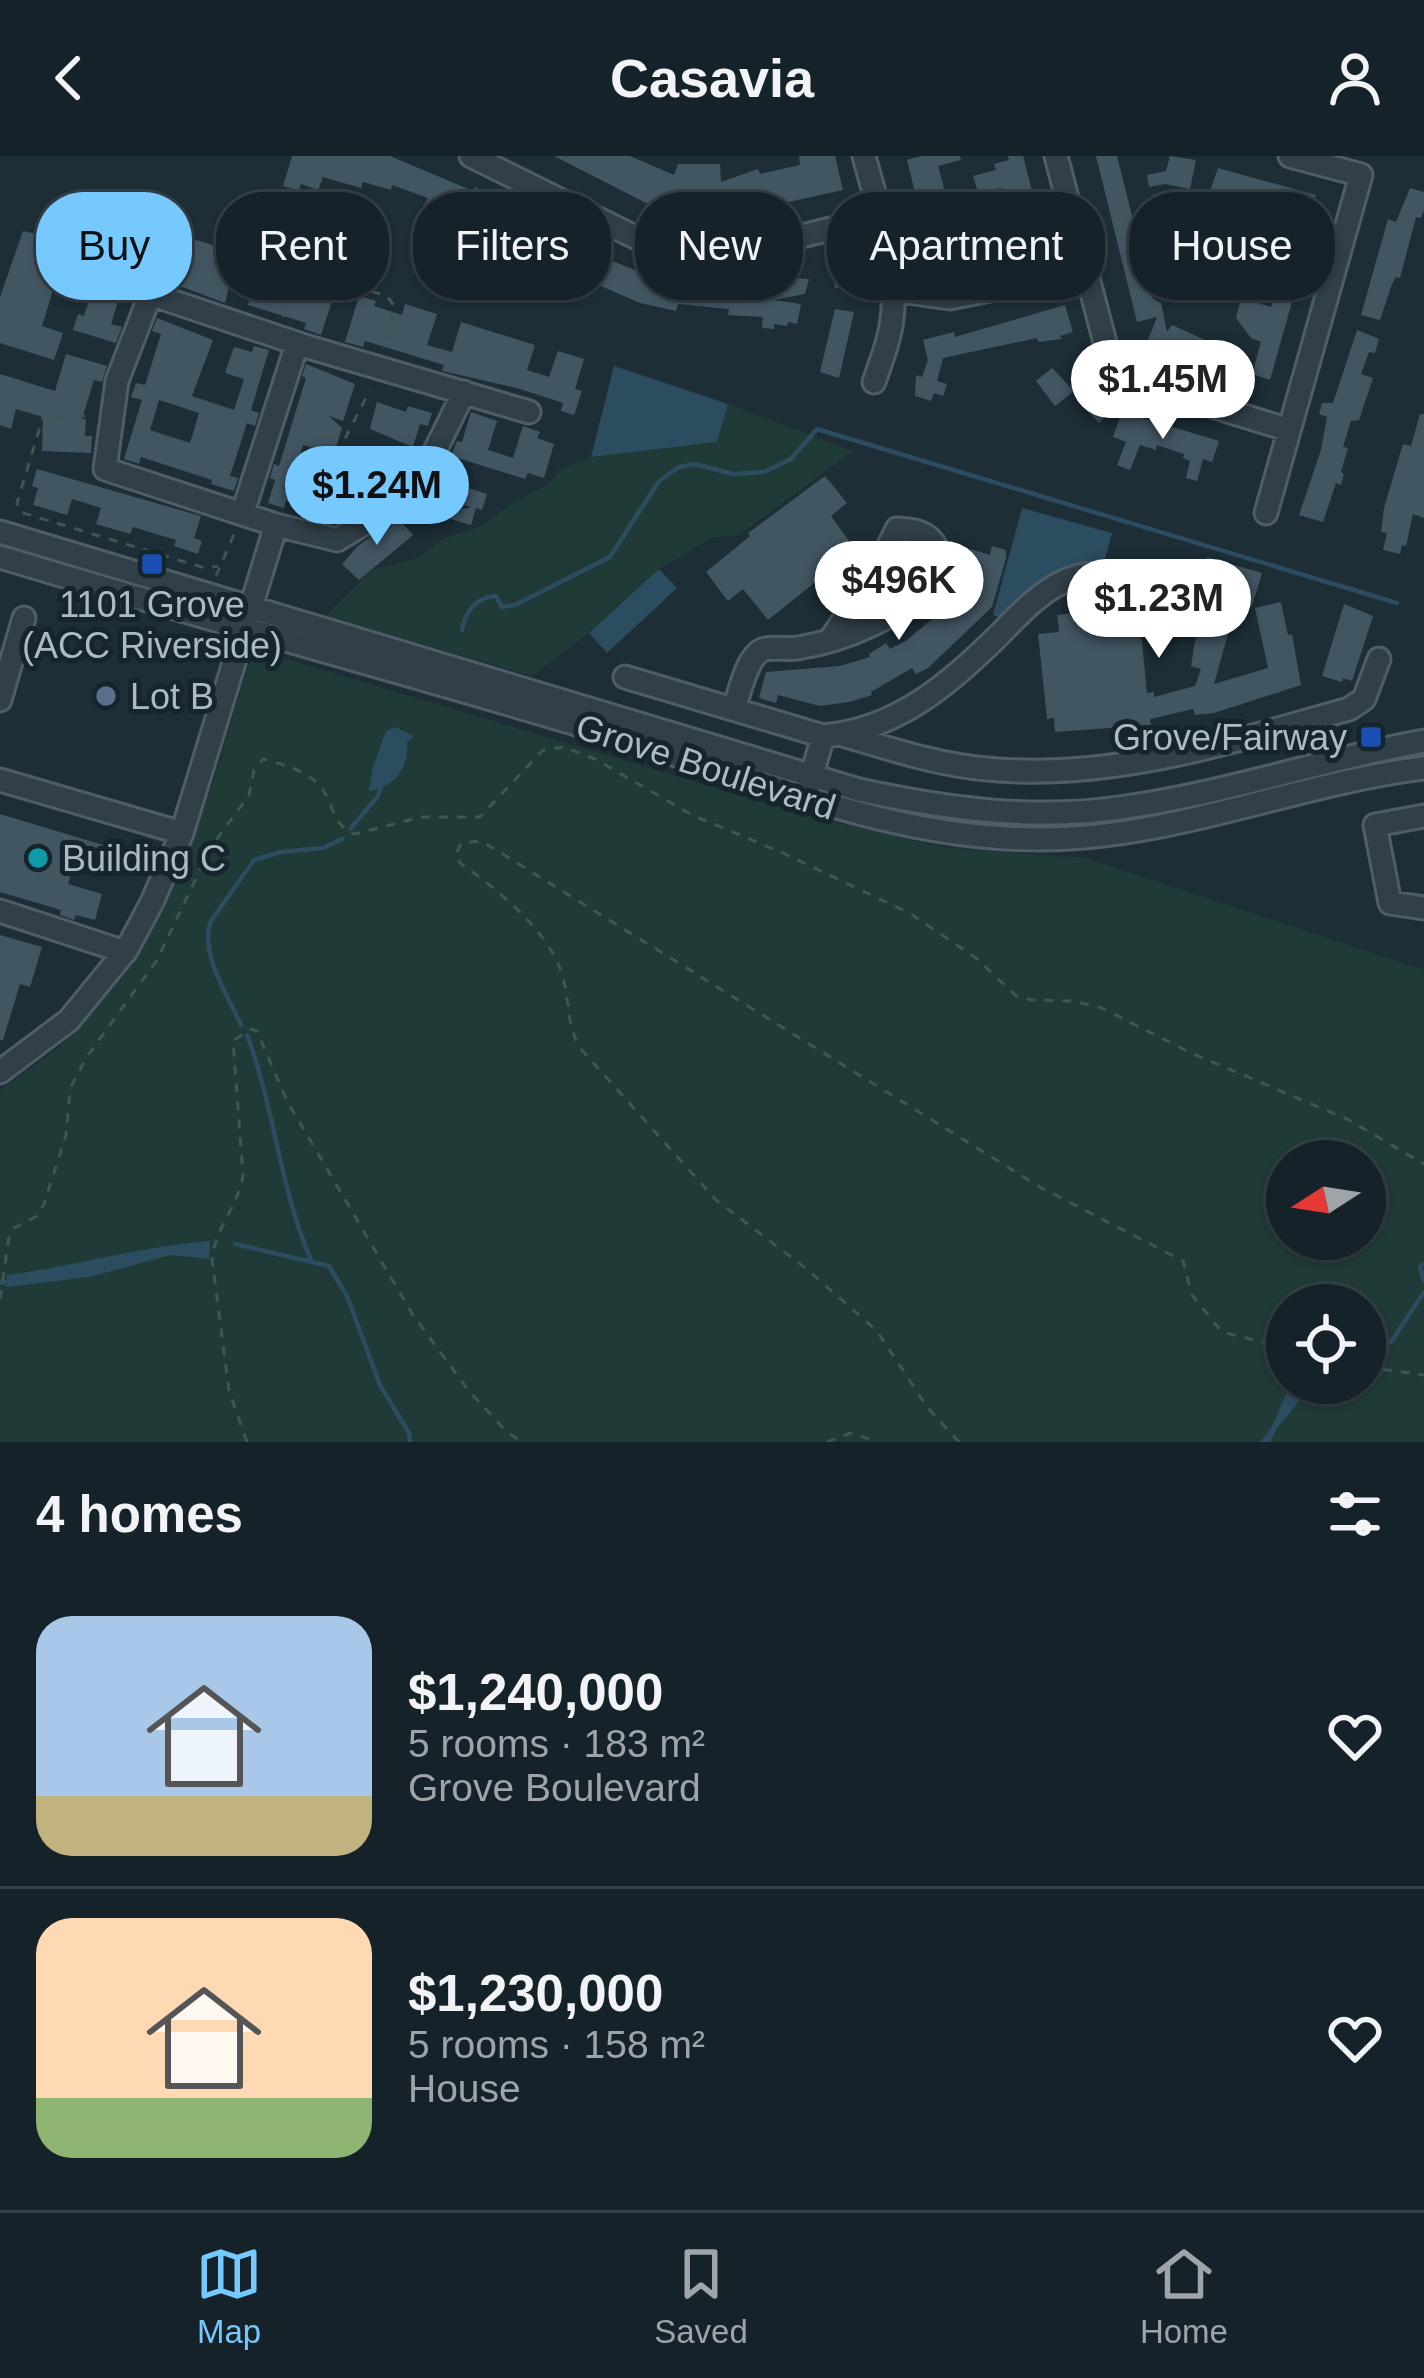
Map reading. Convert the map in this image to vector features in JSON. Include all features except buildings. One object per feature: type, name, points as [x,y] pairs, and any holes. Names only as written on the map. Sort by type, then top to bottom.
[{"type":"street","points":[[470,156],[649,244],[677,251],[729,251],[827,229]]},
{"type":"street","points":[[864,156],[873,192]]},
{"type":"street","points":[[1056,156],[1065,192]]},
{"type":"street","points":[[1266,513],[1361,175],[1290,156]]},
{"type":"street","points":[[464,392],[421,479],[337,540],[276,525],[240,522],[105,469],[117,381],[147,303],[156,296],[297,344],[464,392],[529,412]]},
{"type":"street","points":[[874,382],[891,326],[892,300]]},
{"type":"street","points":[[1093,300],[1107,350],[1127,376],[1289,430]]},
{"type":"street","points":[[240,522],[297,344]]},
{"type":"street","points":[[0,1072],[69,1020],[125,952],[182,833],[276,525]]},
{"type":"street","points":[[734,708],[752,659],[763,649],[803,647],[873,624],[908,604],[929,580],[938,556],[934,543],[919,530],[897,529],[873,577],[832,637]]},
{"type":"street","name":"Grove Boulevard","points":[[0,532],[808,786],[878,820],[941,832],[1080,838],[1149,830],[1348,781],[1424,768]]},
{"type":"street","name":"Grove Boulevard","points":[[0,557],[245,631],[808,786],[965,810],[1070,812],[1161,801],[1327,759],[1424,741]]},
{"type":"street","points":[[833,736],[872,729],[940,691],[1028,606],[1077,576],[1127,578],[1164,593]]},
{"type":"street","points":[[0,700],[24,618]]},
{"type":"street","points":[[626,677],[833,736],[986,769],[1113,766],[1226,745],[1349,709],[1364,699],[1379,659]]},
{"type":"street","points":[[808,786],[833,736]]},
{"type":"street","points":[[0,780],[182,833]]},
{"type":"street","points":[[1424,816],[1375,825],[1390,903],[1424,908]]},
{"type":"street","points":[[0,911],[125,952]]},
{"type":"path","points":[[282,319],[298,270],[387,296],[395,307],[381,355]]},
{"type":"path","points":[[340,521],[344,515],[331,512],[324,492],[334,460],[370,390]]},
{"type":"path","points":[[85,416],[44,417],[17,503],[20,512],[205,568],[218,566]]},
{"type":"path","points":[[214,584],[240,522]]},
{"type":"path","points":[[0,1299],[9,1237],[14,1228],[37,1216],[60,1161],[75,1079],[157,960],[212,847],[249,794],[254,770],[262,759],[320,784],[339,824],[355,835],[421,817],[480,817],[543,750],[553,746],[580,752],[692,815],[928,923],[1016,995],[1102,1008],[1191,1053],[1347,1119],[1424,1164]]},
{"type":"path","points":[[959,1442],[927,1407],[877,1331],[808,1270],[716,1200],[580,1048],[568,1022],[563,976],[556,962],[523,916],[460,863],[455,855],[461,843],[480,841],[494,848],[1040,1187],[1183,1261],[1192,1295],[1222,1332],[1266,1344]]},
{"type":"path","points":[[247,1442],[229,1391],[212,1259],[214,1240],[243,1176],[233,1041],[250,1029],[257,1031],[307,1138],[413,1315],[468,1390],[506,1432],[522,1442]]},
{"type":"path","points":[[1386,1370],[1424,1375]]},
{"type":"path","points":[[827,1442],[851,1433],[878,1442]]},
{"type":"green space","points":[[728,404],[853,451],[739,535],[712,538],[659,569],[589,633],[532,676],[325,616],[372,570],[418,558],[443,539],[482,526],[549,484],[558,471],[591,457],[717,442]]},
{"type":"green space","points":[[253,649],[820,819],[948,848],[1086,858],[1424,970],[1424,1442],[0,1442],[0,1090],[58,1048],[122,976],[157,921],[212,785]]},
{"type":"water","points":[[614,366],[728,404],[717,442],[591,457]]},
{"type":"water","points":[[1022,508],[1112,533],[1104,562],[1048,578],[1003,618],[993,615]]},
{"type":"water","points":[[659,569],[677,588],[607,653],[589,633]]},
{"type":"water","points":[[395,727],[414,736],[407,742],[403,768],[393,781],[369,791],[386,731]]},
{"type":"water","points":[[210,1241],[209,1259],[170,1255],[90,1277],[6,1287],[7,1275]]},
{"type":"water","points":[[1282,1404],[1296,1404],[1271,1442],[1260,1442]]},
{"type":"waterway","points":[[462,630],[469,611],[482,599],[496,596],[502,607],[515,605],[610,557],[659,481],[679,467],[695,464],[733,474],[764,472],[791,459],[817,429],[1397,603]]},
{"type":"waterway","points":[[351,828],[378,796],[381,785]]},
{"type":"waterway","points":[[241,1025],[212,960],[211,921],[254,860],[323,848],[342,839]]},
{"type":"waterway","points":[[247,1035],[292,1207],[312,1262]]},
{"type":"waterway","points":[[235,1244],[329,1266],[347,1296],[380,1385],[410,1442]]},
{"type":"waterway","points":[[1424,1264],[1420,1267],[1424,1281]]},
{"type":"waterway","points":[[0,1283],[13,1281]]},
{"type":"waterway","points":[[1386,1343],[1424,1292]]},
{"type":"place","name":"1101 Grove (ACC Riverside)","points":[[152,564]]},
{"type":"place","name":"Lot B","points":[[106,696]]},
{"type":"place","name":"Grove/Fairway","points":[[1371,737]]},
{"type":"place","name":"Building C","points":[[38,858]]}]
